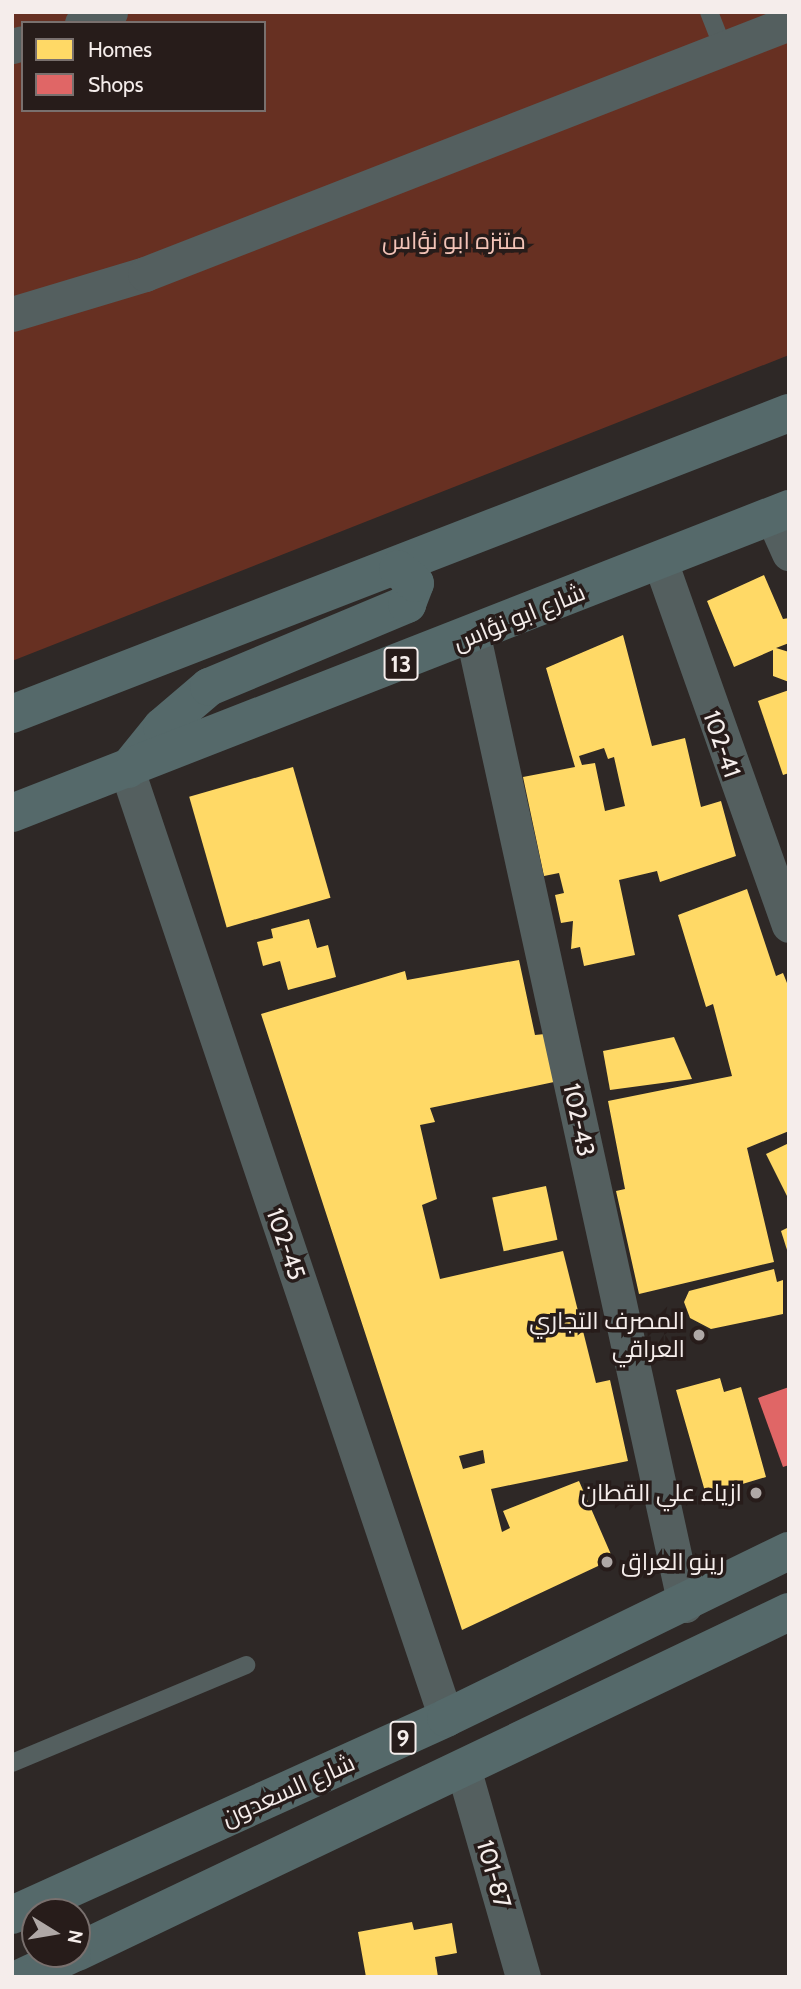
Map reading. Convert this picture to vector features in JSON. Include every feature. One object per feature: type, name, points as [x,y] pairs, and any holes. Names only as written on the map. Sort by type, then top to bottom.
[{"type":"main road","points":[[12,715],[398,569],[789,412]]},
{"type":"main road","name":"شارع ابو نؤاس","points":[[12,813],[473,636],[780,512]]},
{"type":"main road","points":[[127,770],[162,727],[209,687],[407,604],[415,583],[398,569]]},
{"type":"main road","name":"شارع السعدون","points":[[12,1915],[446,1718],[685,1605],[789,1552]]},
{"type":"main road","name":"9","points":[[91,1945],[464,1771],[789,1612]]},
{"type":"main road","points":[[23,1977],[42,1968]]},
{"type":"street","points":[[87,21],[110,12]]},
{"type":"street","points":[[12,314],[145,274],[789,23]]},
{"type":"street","points":[[780,512],[789,553]]},
{"type":"street","name":"102-41","points":[[660,561],[789,925]]},
{"type":"street","name":"102-43","points":[[473,636],[685,1605]]},
{"type":"street","name":"102-45","points":[[127,770],[446,1718]]},
{"type":"street","name":"101-87","points":[[464,1771],[523,1977]]},
{"type":"lane","points":[[709,12],[724,50]]},
{"type":"lane","points":[[12,1763],[246,1665]]},
{"type":"green space","name":"متنزه ابو نؤاس","points":[[12,12],[789,12],[789,355],[12,661]]},
{"type":"building: Homes","points":[[764,575],[783,619],[789,618],[789,643],[776,648],[789,652],[789,682],[773,676],[773,650],[734,667],[707,601]]},
{"type":"building: Homes","points":[[623,635],[652,746],[685,738],[701,807],[721,801],[736,856],[660,882],[657,871],[619,880],[635,955],[584,966],[580,947],[571,949],[573,921],[561,923],[555,895],[564,893],[559,873],[544,876],[523,777],[575,767],[546,668]],"holes":[[[604,748],[608,759],[614,757],[625,806],[605,811],[595,763],[582,765],[579,756]]]},
{"type":"building: Homes","points":[[789,690],[789,773],[783,775],[758,701]]},
{"type":"building: Homes","points":[[293,767],[330,898],[227,928],[189,797]]},
{"type":"building: Homes","points":[[747,889],[776,976],[783,973],[789,988],[789,1131],[747,1148],[774,1262],[639,1294],[616,1191],[625,1189],[608,1101],[732,1076],[713,1004],[706,1007],[678,915]]},
{"type":"building: Homes","points":[[309,919],[317,948],[328,945],[336,977],[288,990],[280,961],[263,966],[257,942],[273,938],[271,929]]},
{"type":"building: Homes","points":[[519,960],[535,1035],[545,1034],[554,1082],[430,1108],[435,1122],[420,1125],[437,1199],[422,1205],[440,1279],[563,1251],[596,1383],[610,1380],[628,1461],[491,1489],[502,1532],[510,1528],[503,1511],[579,1481],[613,1559],[462,1630],[261,1014],[405,971],[407,980]],"holes":[[[483,1450],[485,1463],[463,1469],[459,1456]]]},
{"type":"building: Homes","points":[[674,1037],[692,1079],[610,1090],[603,1051]]},
{"type":"building: Homes","points":[[789,1143],[789,1200],[766,1154]]},
{"type":"building: Homes","points":[[546,1186],[557,1240],[504,1251],[492,1197]]},
{"type":"building: Homes","points":[[789,1227],[789,1252],[788,1253],[781,1231]]},
{"type":"building: Homes","points":[[774,1269],[777,1282],[783,1280],[783,1314],[711,1329],[690,1318],[684,1302],[689,1291]]},
{"type":"building: Homes","points":[[720,1378],[724,1392],[741,1387],[766,1477],[706,1495],[676,1390]]},
{"type":"building: Homes","points":[[412,1922],[414,1930],[452,1923],[457,1953],[435,1957],[438,1977],[366,1977],[358,1932]]},
{"type":"building: Shops","points":[[789,1387],[789,1465],[783,1467],[758,1398]]},
{"type":"place","name":"المصرف التجاري العراقي","points":[[699,1335]]},
{"type":"place","name":"ازياء علي القطان","points":[[756,1493]]},
{"type":"place","name":"رينو العراق","points":[[607,1562]]}]
